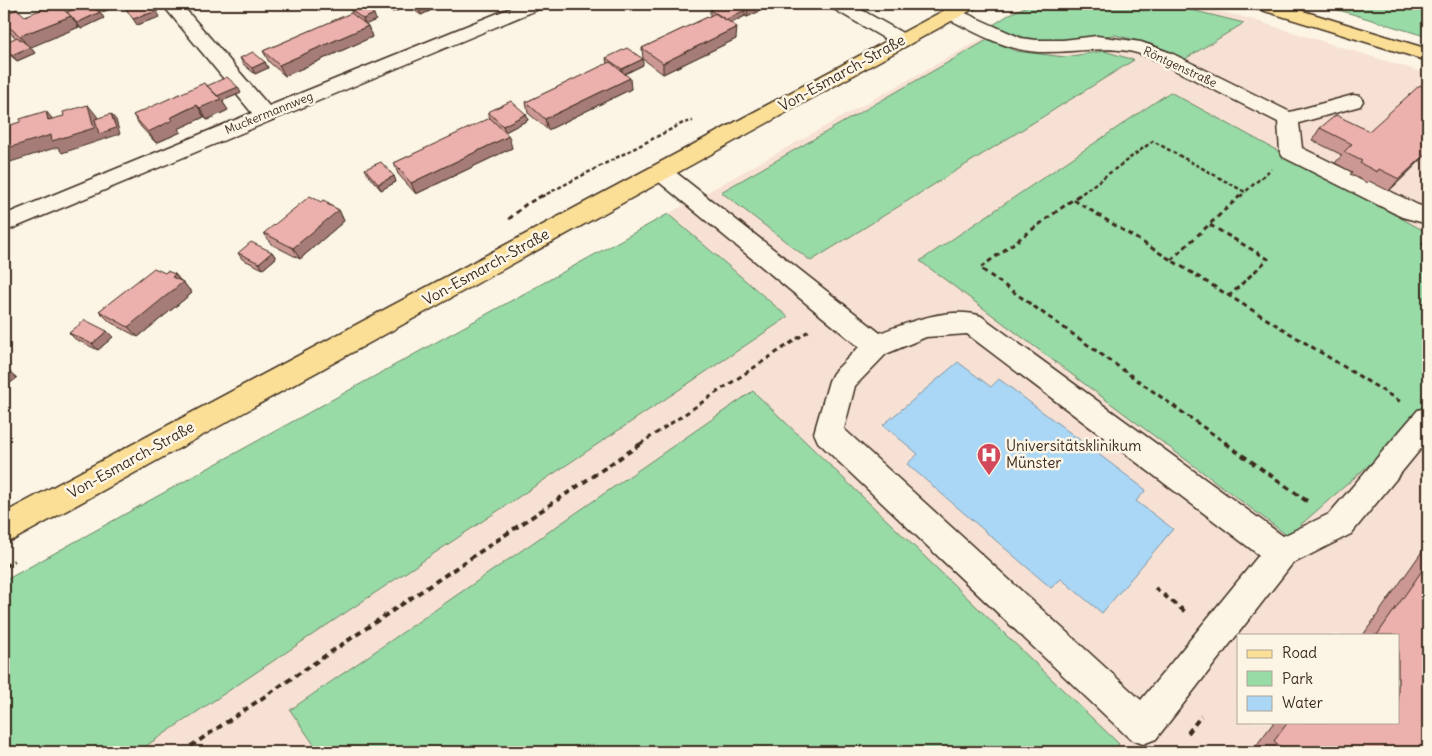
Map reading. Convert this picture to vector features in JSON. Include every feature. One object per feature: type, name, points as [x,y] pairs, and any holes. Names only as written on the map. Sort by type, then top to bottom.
[{"type":"main road","points":[[1261,4],[1428,55]]},
{"type":"main road","name":"Von-Esmarch-Straße","points":[[4,529],[960,8]]},
{"type":"street","points":[[171,4],[266,115]]},
{"type":"street","name":"Muckermannweg","points":[[4,224],[535,4]]},
{"type":"street","points":[[838,4],[901,40]]},
{"type":"street","name":"Röntgenstraße","points":[[960,8],[989,32],[1017,43],[1036,46],[1063,46],[1097,42],[1134,46],[1164,57],[1288,119]]},
{"type":"street","points":[[1352,101],[1288,119],[1291,152],[1410,211],[1428,216]]},
{"type":"street","points":[[661,172],[877,346]]},
{"type":"street","points":[[1281,553],[972,322],[923,327],[877,346],[844,381],[828,434],[1143,726],[1281,553],[1340,524],[1428,419]]},
{"type":"path","points":[[1245,192],[1153,141],[980,268],[1340,524]]},
{"type":"path","points":[[1171,260],[1278,163]]},
{"type":"path","points":[[1074,200],[1403,403]]},
{"type":"path","points":[[1210,225],[1268,259],[1229,296]]},
{"type":"path","points":[[1420,242],[1428,247]]},
{"type":"path","points":[[182,752],[818,324]]},
{"type":"path","points":[[1155,588],[1175,603]]},
{"type":"shaded area","name":"Universitätsklinikum Münster","points":[[1044,4],[1184,4],[1244,17],[1428,74],[1428,752],[137,752],[788,317],[668,214]]},
{"type":"green space","points":[[1031,4],[1167,4],[1244,23],[1185,59],[1155,45],[1115,35],[1056,40],[1028,39],[993,25]]},
{"type":"green space","points":[[1319,4],[1428,4],[1428,37]]},
{"type":"green space","points":[[989,39],[1015,51],[1065,57],[1104,51],[1134,60],[811,261],[721,192]]},
{"type":"green space","points":[[1170,92],[1428,233],[1428,413],[1288,536],[920,261]]},
{"type":"green space","points":[[668,214],[788,317],[137,752],[4,752],[4,581]]},
{"type":"green space","points":[[753,391],[1119,744],[1113,752],[319,752],[290,710]]},
{"type":"water","points":[[958,362],[991,387],[999,379],[1146,490],[1136,501],[1173,529],[1102,613],[1061,579],[1051,588],[907,464],[918,454],[883,425]]},
{"type":"building","points":[[55,4],[71,16],[20,36],[4,23],[4,15],[17,9],[25,16]]},
{"type":"building","points":[[87,4],[100,12],[77,23],[67,12]]},
{"type":"building","points":[[142,4],[152,4],[157,11],[133,19],[126,9]]},
{"type":"building","points":[[361,4],[374,14],[363,19],[350,9]]},
{"type":"building","points":[[723,4],[735,4],[745,10],[725,20],[710,10]]},
{"type":"building","points":[[351,13],[368,26],[279,65],[263,51]]},
{"type":"building","points":[[716,13],[737,27],[663,63],[642,48]]},
{"type":"building","points":[[17,37],[30,47],[12,55],[4,48],[4,43]]},
{"type":"building","points":[[627,48],[643,59],[622,69],[606,58]]},
{"type":"building","points":[[253,52],[265,62],[252,68],[240,58]]},
{"type":"building","points":[[610,62],[630,78],[545,119],[526,102]]},
{"type":"building","points":[[227,77],[238,87],[217,96],[207,86]]},
{"type":"building","points":[[204,83],[221,99],[200,108],[197,105],[170,118],[173,120],[148,132],[133,115]]},
{"type":"building","points":[[1420,85],[1428,89],[1428,152],[1399,179],[1379,169],[1377,172],[1360,163],[1362,161],[1344,152],[1352,144],[1320,128],[1336,115],[1369,131]]},
{"type":"building","points":[[511,101],[526,114],[503,126],[488,112]]},
{"type":"building","points":[[88,105],[94,128],[52,141],[51,135],[4,149],[4,127],[20,122],[20,119],[46,111],[48,120],[64,116],[63,112]]},
{"type":"building","points":[[111,114],[116,128],[99,134],[95,119]]},
{"type":"building","points":[[490,118],[509,136],[411,183],[394,163]]},
{"type":"building","points":[[381,162],[394,176],[378,184],[365,169]]},
{"type":"building","points":[[310,196],[321,202],[323,200],[339,210],[293,248],[264,233]]},
{"type":"building","points":[[251,242],[272,252],[259,263],[238,253]]},
{"type":"building","points":[[154,268],[165,273],[167,271],[175,274],[172,277],[183,282],[128,327],[99,311]]},
{"type":"building","points":[[85,320],[107,331],[92,344],[69,333]]},
{"type":"building","points":[[1428,562],[1428,752],[1287,752],[1274,741],[1287,724],[1400,724],[1400,634],[1378,634]]},
{"type":"place","name":"Universitätsklinikum Münster","points":[[989,476]]}]
